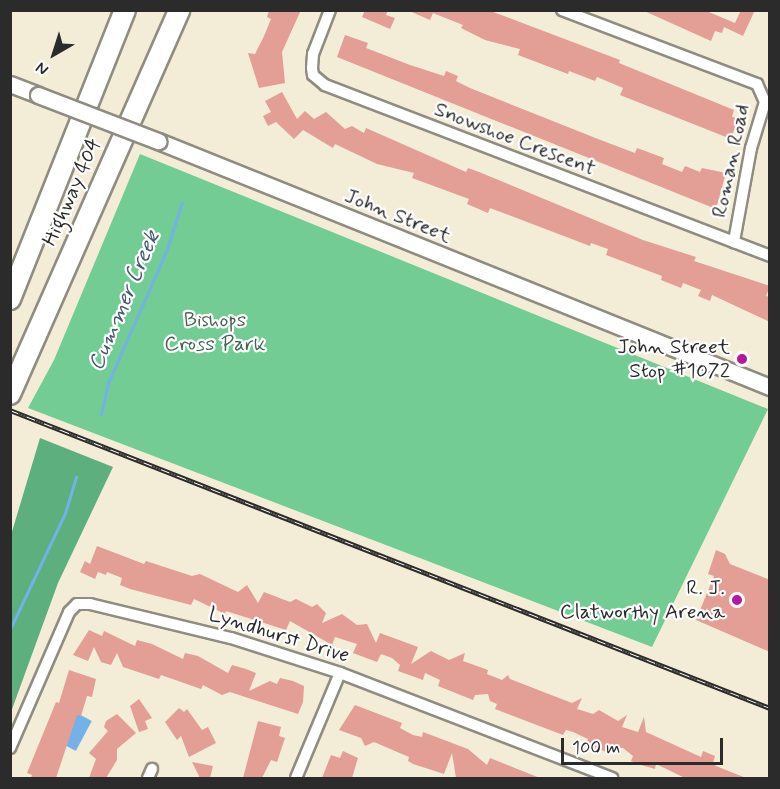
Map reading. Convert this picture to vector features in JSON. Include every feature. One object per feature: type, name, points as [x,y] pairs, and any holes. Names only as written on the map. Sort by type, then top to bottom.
[{"type":"highway","name":"Highway 404","points":[[10,299],[125,10]]},
{"type":"highway","name":"Highway 404","points":[[10,394],[179,10]]},
{"type":"main road","name":"John Street","points":[[10,84],[158,141],[770,387]]},
{"type":"street","name":"Snowshoe Crescent","points":[[330,10],[313,54],[312,68],[314,75],[325,85],[770,256]]},
{"type":"street","name":"Roman Road","points":[[562,10],[757,84],[765,102],[751,148],[734,242]]},
{"type":"street","name":"Lyndhurst Drive","points":[[10,748],[69,612],[77,604],[119,610],[231,638],[340,673],[612,778]]},
{"type":"street","points":[[296,778],[340,673]]},
{"type":"green space","name":"Bishops Cross Park","points":[[140,154],[768,409],[652,647],[28,408],[54,360]]},
{"type":"green space","points":[[40,438],[113,467],[58,583],[11,712],[11,535]]},
{"type":"water","points":[[75,712],[92,721],[76,751],[59,742]]},
{"type":"building","points":[[269,10],[301,10],[282,52],[285,83],[259,88],[248,53],[255,54],[264,36],[271,19],[267,17]]},
{"type":"building","points":[[365,10],[388,10],[386,15],[395,18],[390,29],[362,17]]},
{"type":"building","points":[[407,10],[488,10],[620,60],[619,63],[734,110],[732,117],[738,118],[731,139],[620,95],[623,88],[597,77],[595,81],[569,71],[568,74],[518,55],[520,49],[485,40],[461,28],[463,25],[433,13],[430,20]]},
{"type":"building","points":[[642,10],[704,10],[735,23],[741,10],[755,10],[743,36],[724,27],[722,33],[715,31],[711,41]]},
{"type":"building","points":[[345,35],[368,43],[366,48],[410,65],[444,76],[446,71],[458,76],[456,81],[470,88],[598,139],[635,153],[637,148],[664,158],[662,164],[682,172],[685,166],[700,172],[702,168],[726,173],[716,209],[337,57]]},
{"type":"building","points":[[282,92],[297,119],[305,111],[314,119],[326,112],[345,129],[352,126],[364,133],[366,128],[466,172],[468,168],[479,172],[643,240],[696,257],[694,261],[770,286],[766,296],[770,297],[770,322],[712,295],[710,301],[698,296],[701,290],[683,283],[681,288],[661,280],[662,276],[606,255],[608,249],[591,243],[590,246],[490,208],[488,213],[467,204],[469,199],[412,178],[414,173],[377,164],[335,144],[333,148],[303,130],[294,139],[276,122],[268,126],[263,116],[271,112],[265,101]]},
{"type":"building","points":[[97,546],[144,564],[146,561],[192,576],[200,574],[238,592],[247,585],[258,603],[264,592],[290,602],[296,599],[312,607],[317,604],[326,613],[322,623],[342,614],[357,625],[367,624],[376,643],[380,633],[418,647],[411,664],[431,651],[449,660],[465,653],[463,661],[488,670],[487,674],[502,680],[508,675],[510,679],[572,703],[582,698],[577,709],[593,714],[599,710],[618,721],[627,715],[622,727],[638,732],[644,717],[646,732],[701,757],[703,751],[715,756],[713,763],[716,766],[746,778],[685,778],[656,764],[655,769],[641,765],[631,761],[633,756],[623,748],[611,747],[609,753],[586,744],[588,739],[573,732],[566,730],[563,735],[495,709],[497,704],[490,701],[488,694],[475,695],[473,700],[438,686],[440,680],[425,673],[423,680],[398,671],[400,665],[392,658],[381,654],[377,662],[353,653],[357,644],[335,637],[332,645],[290,621],[286,630],[226,611],[225,614],[194,599],[191,605],[130,589],[120,585],[122,578],[107,572],[106,575],[98,572],[95,579],[80,572],[85,561],[90,564]]},
{"type":"building","name":"R. J. Clatworthy Arena","points":[[716,550],[725,554],[730,564],[770,580],[770,652],[696,620],[714,576],[708,574]]},
{"type":"building","points":[[89,630],[102,636],[104,631],[135,646],[137,640],[152,644],[183,659],[185,653],[198,656],[228,673],[232,665],[246,669],[256,673],[249,691],[270,681],[277,684],[280,678],[293,681],[304,686],[303,702],[298,714],[230,692],[222,695],[203,685],[201,689],[161,675],[159,679],[123,667],[117,653],[111,665],[101,662],[94,647],[88,661],[73,655]]},
{"type":"building","points":[[69,670],[96,679],[92,697],[87,696],[81,716],[77,715],[56,778],[31,778],[32,775],[27,773],[56,702],[59,703]]},
{"type":"building","points":[[139,699],[152,718],[145,721],[148,729],[139,732],[130,706]]},
{"type":"building","points":[[355,705],[402,723],[400,728],[413,735],[422,737],[423,732],[468,749],[487,765],[490,758],[540,778],[456,778],[452,753],[444,774],[413,764],[408,761],[409,757],[374,742],[365,746],[361,738],[339,730]]},
{"type":"building","points":[[179,708],[184,712],[187,709],[202,730],[208,727],[216,743],[189,757],[181,736],[177,740],[165,722]]},
{"type":"building","points":[[117,714],[136,733],[117,749],[117,760],[106,778],[89,778],[96,759],[89,753],[108,731],[104,727],[106,721]]},
{"type":"building","points":[[258,721],[281,727],[279,736],[285,738],[277,762],[271,760],[262,778],[243,778]]},
{"type":"building","points":[[343,751],[358,758],[352,778],[322,778],[331,755],[340,758]]},
{"type":"building","points":[[192,762],[213,766],[210,778],[200,778]]},
{"type":"waterway","name":"Cummer Creek","points":[[101,414],[108,383],[167,249],[182,202]]},
{"type":"waterway","name":"Cummer Creek","points":[[10,629],[65,513],[76,477]]},
{"type":"railway","points":[[10,410],[770,708]]},
{"type":"place","name":"John Street Stop #1072","points":[[742,359]]},
{"type":"place","name":"R. J. Clatworthy Arena","points":[[737,600]]}]
